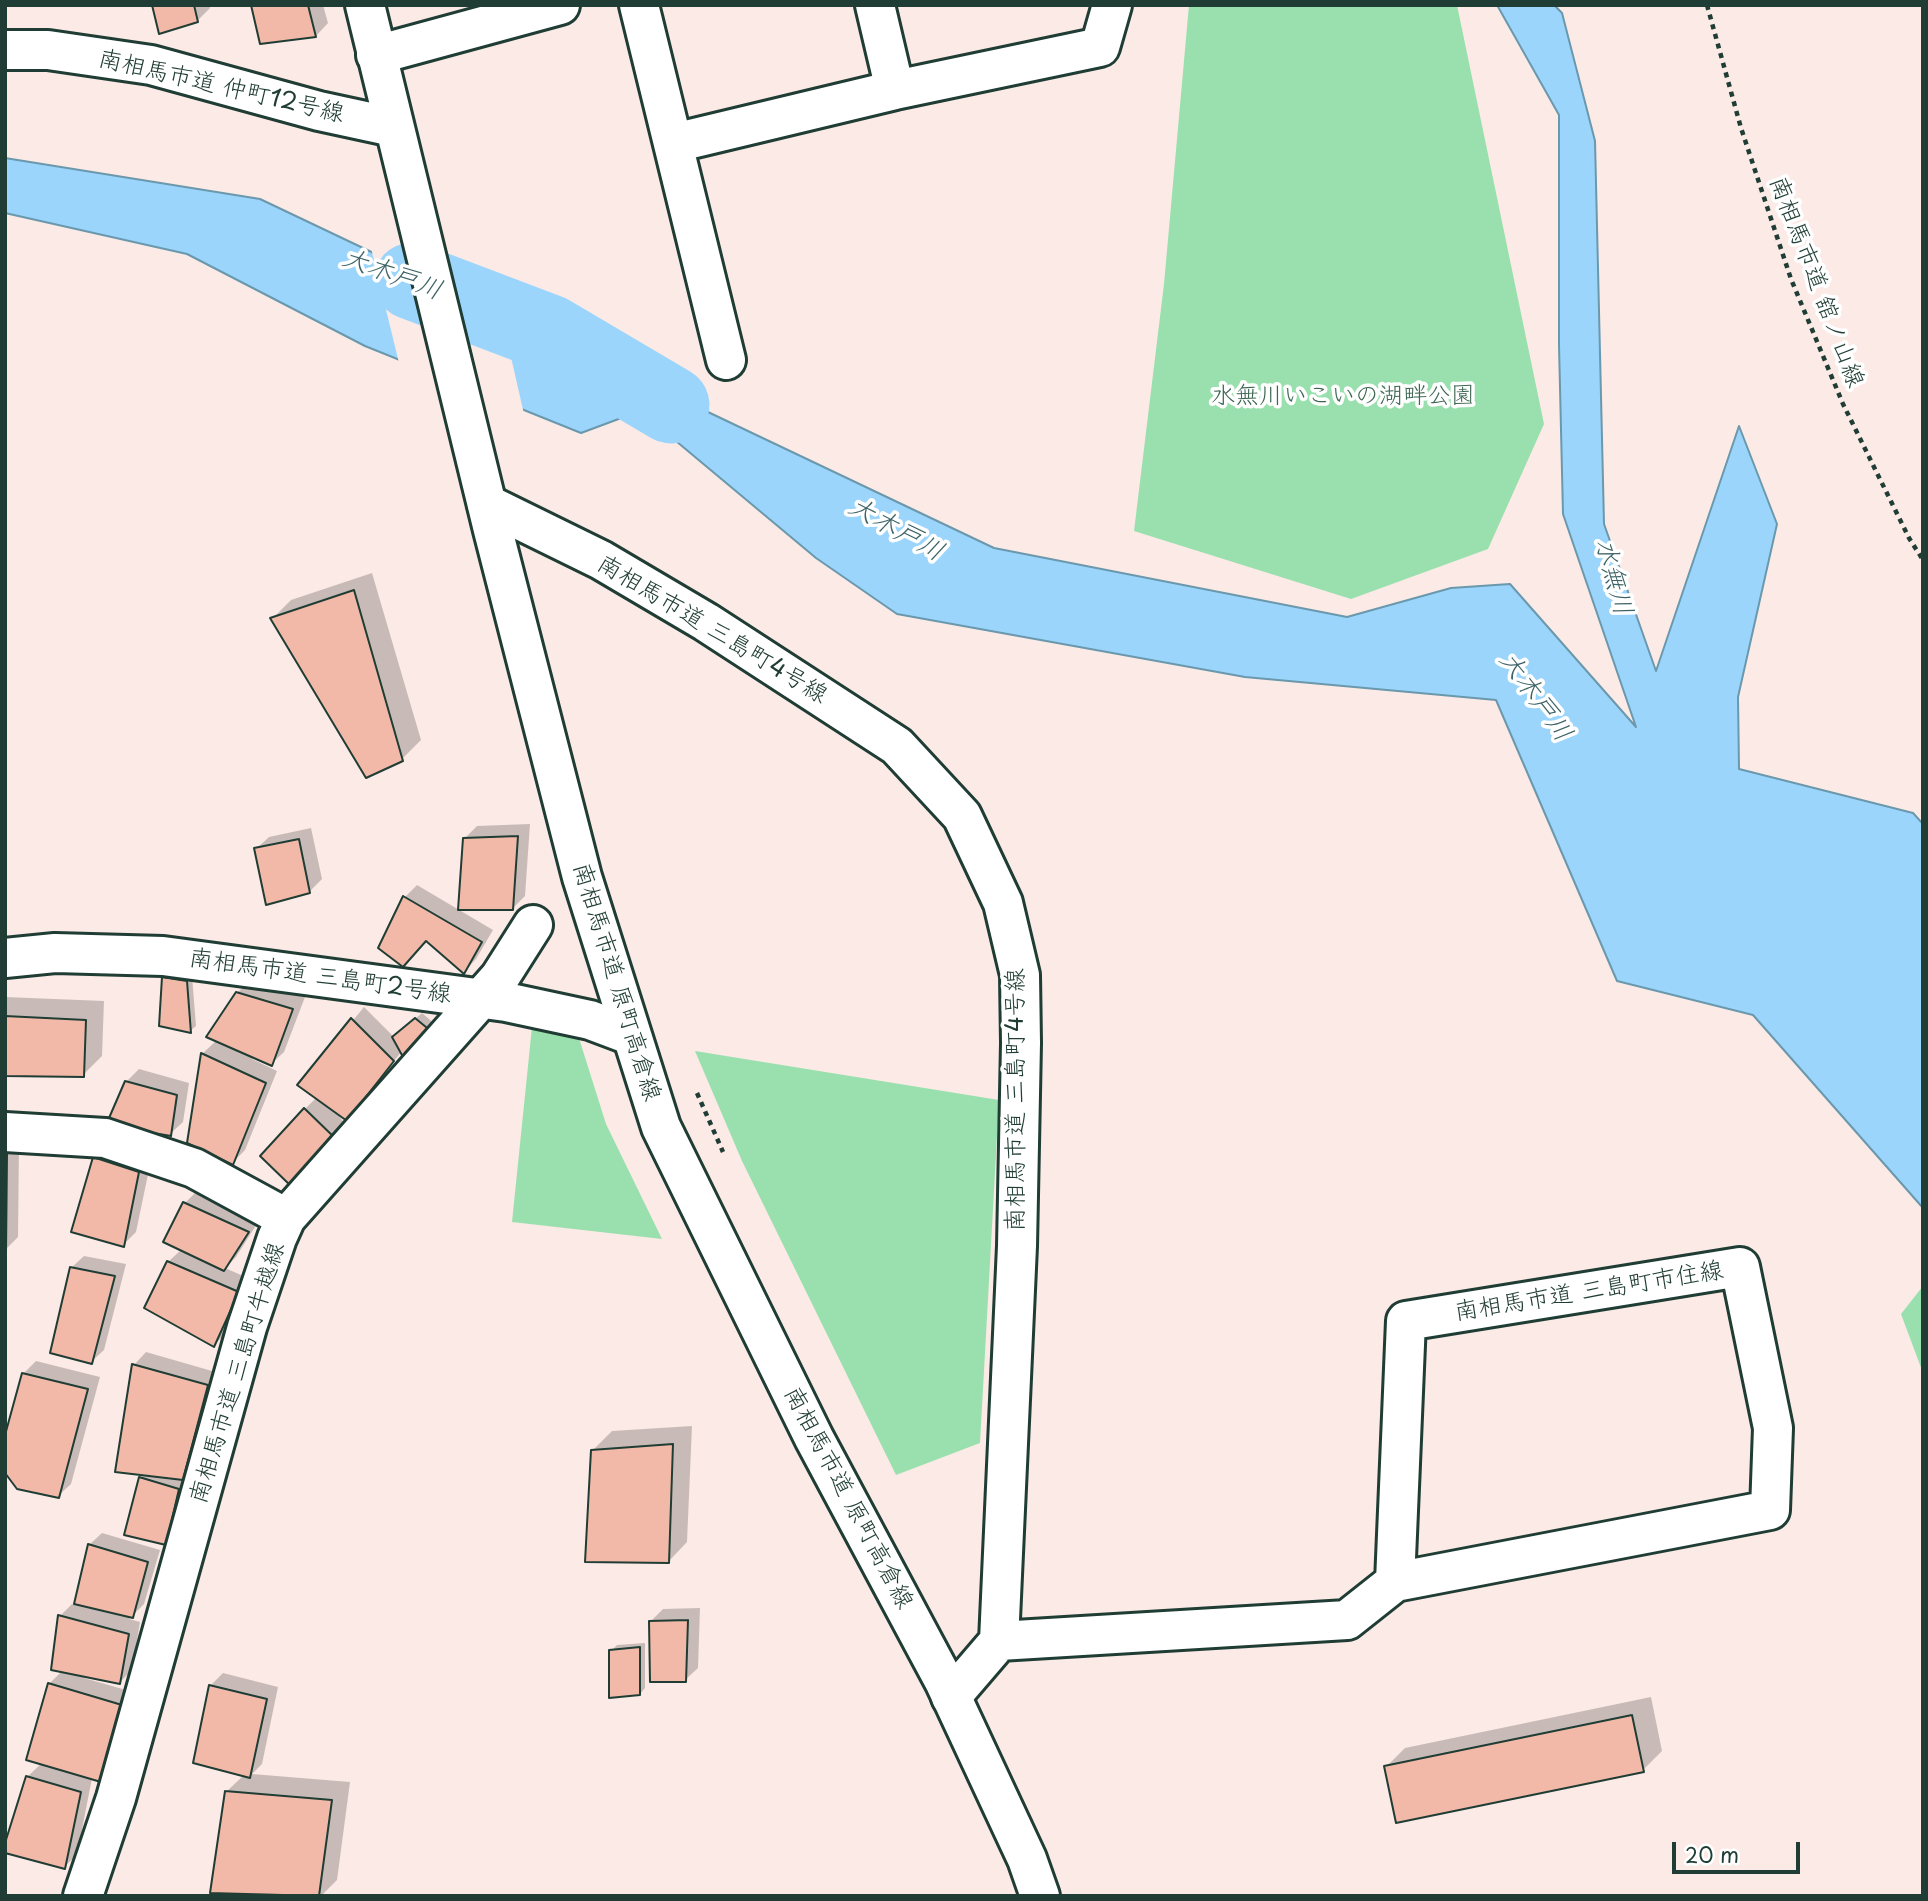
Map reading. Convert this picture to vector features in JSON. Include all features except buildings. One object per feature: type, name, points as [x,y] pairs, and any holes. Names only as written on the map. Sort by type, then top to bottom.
[{"type":"street","name":"南相馬市道 原町高倉線","points":[[365,5],[393,127],[421,229],[487,504],[582,877],[661,1127],[703,1217],[951,1697],[1027,1859],[1040,1896]]},
{"type":"street","points":[[376,55],[560,5]]},
{"type":"street","points":[[639,5],[726,360]]},
{"type":"street","points":[[875,5],[895,90]]},
{"type":"street","points":[[674,143],[895,90],[1100,47],[1112,5]]},
{"type":"street","name":"南相馬市道 仲町12号線","points":[[5,50],[59,52],[151,65],[319,111],[393,127]]},
{"type":"street","name":"南相馬市道 三島町4号線","points":[[487,504],[601,560],[694,615],[897,746],[962,816],[996,884],[1020,975],[1021,1043],[1017,1233],[999,1641]]},
{"type":"street","name":"南相馬市道 三島町牛越線","points":[[83,1896],[116,1798],[247,1327],[286,1218],[500,977],[533,925]]},
{"type":"street","name":"南相馬市道 三島町2号線","points":[[5,958],[55,953],[163,956],[480,999],[590,1020],[630,1035]]},
{"type":"street","points":[[5,1132],[105,1138],[194,1168],[286,1218]]},
{"type":"street","name":"南相馬市道 三島町市住線","points":[[999,1641],[1347,1620],[1395,1582],[1770,1510],[1773,1428],[1740,1267],[1406,1321],[1395,1582]]},
{"type":"street","points":[[951,1697],[999,1641]]},
{"type":"path","name":"南相馬市道 舘ノ山線","points":[[1707,5],[1741,128],[1791,279],[1843,404],[1909,538],[1923,560]]},
{"type":"path","points":[[694,1086],[726,1159]]},
{"type":"green space","name":"水無川いこいの湖畔公園","points":[[1189,5],[1457,5],[1544,424],[1488,549],[1351,599],[1134,531],[1164,284]]},
{"type":"green space","points":[[532,1027],[578,1035],[606,1124],[662,1239],[512,1222]]},
{"type":"green space","points":[[695,1051],[999,1100],[980,1443],[896,1475],[742,1161]]},
{"type":"green space","points":[[1923,1286],[1923,1373],[1901,1314]]},
{"type":"water","name":"水無川","points":[[1497,5],[1554,5],[1562,13],[1595,141],[1604,524],[1656,671],[1739,426],[1777,524],[1738,697],[1739,769],[1913,813],[1923,824],[1923,1208],[1753,1015],[1617,981],[1496,700],[1245,677],[897,614],[816,558],[640,411],[581,433],[365,346],[187,254],[5,213],[5,158],[260,199],[994,548],[1347,617],[1451,588],[1510,584],[1636,727],[1563,514],[1559,345],[1559,115]]},
{"type":"pier","points":[[371,248],[500,309],[524,414],[399,363]]},
{"type":"waterway","name":"大木戸川","points":[[412,281],[549,333],[671,405]]}]
